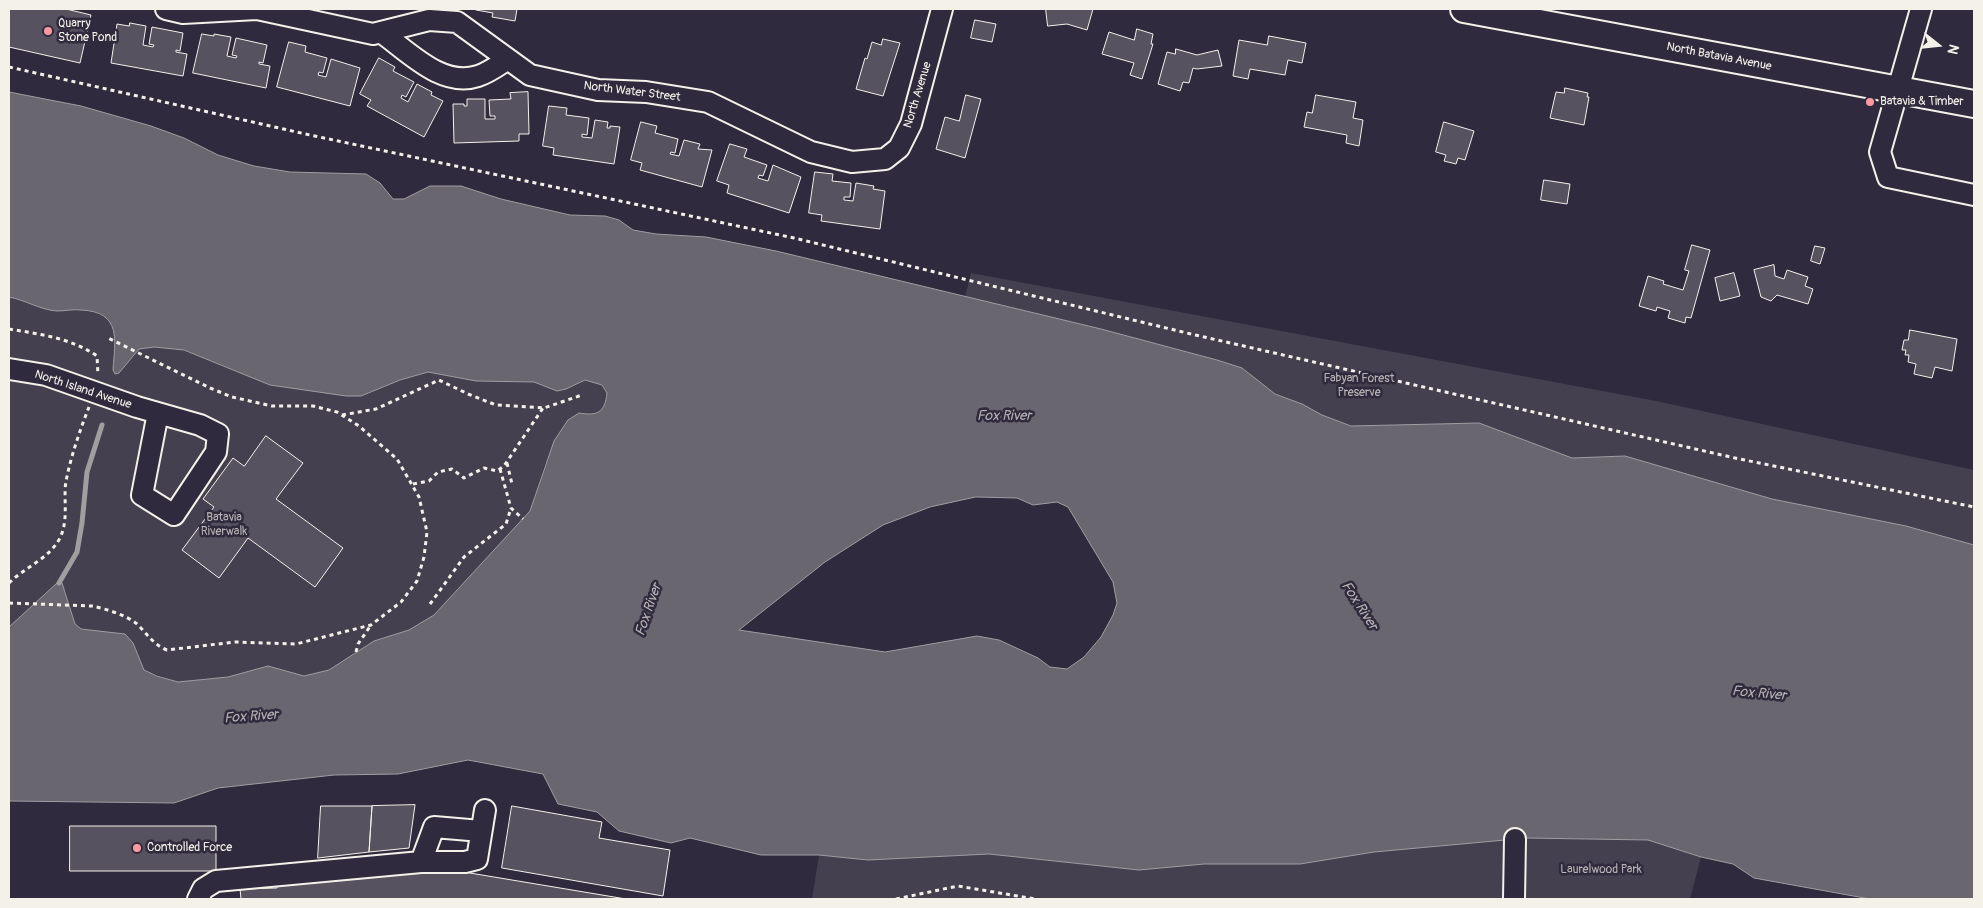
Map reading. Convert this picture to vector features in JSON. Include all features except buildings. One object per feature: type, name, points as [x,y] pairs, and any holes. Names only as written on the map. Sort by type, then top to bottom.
[{"type":"main road","name":"North Batavia Avenue","points":[[1464,9],[1974,104]]},
{"type":"street","name":"North Water Street","points":[[166,9],[183,12],[257,9],[373,34],[429,20],[457,22],[530,75],[598,90],[646,92],[708,102],[811,152]]},
{"type":"street","name":"North Avenue","points":[[811,152],[852,162],[884,159],[899,148],[911,124],[942,9]]},
{"type":"street","points":[[1921,9],[1880,152],[1888,176],[1974,195]]},
{"type":"street","points":[[382,33],[427,66],[444,76],[453,78],[462,79],[481,76],[508,59]]},
{"type":"street","name":"North Island Avenue","points":[[9,369],[46,376],[137,407],[158,412],[200,425],[218,434],[216,452],[174,515],[142,495],[158,412]]},
{"type":"street","points":[[198,899],[203,889],[216,881],[421,862],[465,862],[477,859],[485,810]]},
{"type":"street","points":[[421,862],[434,826],[481,831]]},
{"type":"street","points":[[1514,899],[1515,840]]},
{"type":"path","points":[[9,66],[320,137],[794,238],[1201,336],[1715,453],[1974,507]]},
{"type":"path","points":[[9,328],[55,337],[86,349],[97,356],[98,371],[95,392],[66,482],[65,520],[60,537],[52,549],[39,562],[18,573],[9,583]]},
{"type":"path","points":[[108,338],[232,397],[272,406],[313,406],[342,415],[359,426],[397,459],[419,497],[427,532],[424,557],[417,581],[401,602],[371,625],[358,644],[356,652]]},
{"type":"path","points":[[342,415],[376,409],[439,380],[496,405],[544,408],[582,395]]},
{"type":"path","points":[[412,484],[429,481],[438,472],[452,469],[464,478],[484,468],[497,471],[506,462],[544,408]]},
{"type":"path","points":[[506,462],[512,484]]},
{"type":"path","points":[[500,469],[511,508],[523,519]]},
{"type":"path","points":[[430,604],[464,557],[506,524],[511,508]]},
{"type":"path","points":[[9,603],[92,606],[135,622],[158,647],[167,650],[235,642],[296,644],[371,625]]},
{"type":"path","points":[[896,899],[958,886],[1035,899]]},
{"type":"green space","name":"Fabyan Forest Preserve","points":[[971,273],[1656,401],[1974,470],[1974,545],[1906,526],[1772,499],[1625,456],[1572,458],[1479,423],[1352,426],[1275,394],[1242,368],[1218,360],[1101,329],[965,297]]},
{"type":"green space","name":"Batavia Riverwalk","points":[[9,297],[56,311],[81,310],[96,313],[109,319],[114,328],[119,373],[139,349],[154,347],[183,350],[233,370],[361,396],[400,380],[428,372],[476,381],[534,382],[557,391],[585,380],[602,385],[607,393],[606,400],[599,412],[591,414],[579,413],[545,464],[530,511],[434,615],[409,630],[374,641],[329,670],[304,676],[268,666],[228,677],[178,682],[144,670],[133,643],[81,629],[75,624],[65,590],[9,627]]},
{"type":"green space","name":"Laurelwood Park","points":[[1527,838],[1649,840],[1701,857],[1690,899],[812,899],[819,855],[868,860],[989,854],[1139,870],[1204,864],[1300,864],[1374,852]]},
{"type":"water","name":"Fox River","points":[[9,92],[81,106],[151,126],[184,138],[218,155],[254,166],[290,172],[366,174],[380,183],[393,199],[404,199],[430,186],[461,186],[501,199],[570,215],[605,216],[619,220],[633,230],[656,234],[706,237],[776,251],[1101,329],[1242,368],[1275,394],[1351,426],[1479,423],[1572,458],[1625,456],[1772,499],[1906,526],[1974,545],[1974,899],[1870,899],[1754,878],[1733,864],[1701,857],[1648,840],[1527,838],[1374,852],[1300,864],[1204,864],[1139,870],[989,854],[868,860],[819,855],[761,855],[690,838],[671,843],[619,831],[597,812],[558,804],[543,774],[468,760],[398,774],[334,775],[218,788],[174,803],[9,801],[9,627],[57,583],[62,583],[75,624],[81,629],[125,634],[133,643],[144,670],[157,676],[178,682],[228,677],[268,666],[304,676],[329,670],[374,641],[409,630],[434,615],[530,511],[554,441],[568,420],[579,413],[591,414],[599,412],[604,405],[607,393],[602,385],[585,380],[557,391],[534,382],[476,381],[428,372],[400,380],[361,396],[346,396],[270,385],[184,350],[154,347],[139,349],[119,373],[115,374],[113,370],[115,338],[110,322],[104,316],[81,310],[51,310],[9,297]],"holes":[[[976,497],[1017,498],[1033,505],[1057,502],[1068,507],[1113,582],[1117,603],[1113,615],[1101,637],[1084,657],[1067,669],[1050,667],[1038,658],[999,640],[977,636],[885,652],[739,630],[825,562],[883,525],[930,507]]]},
{"type":"waterway","points":[[59,583],[77,552],[87,472],[102,425]]},
{"type":"place","name":"Quarry Stone Pond","points":[[48,31]]},
{"type":"place","name":"Batavia & Timber","points":[[1870,102]]},
{"type":"place","name":"Controlled Force","points":[[137,848]]}]
